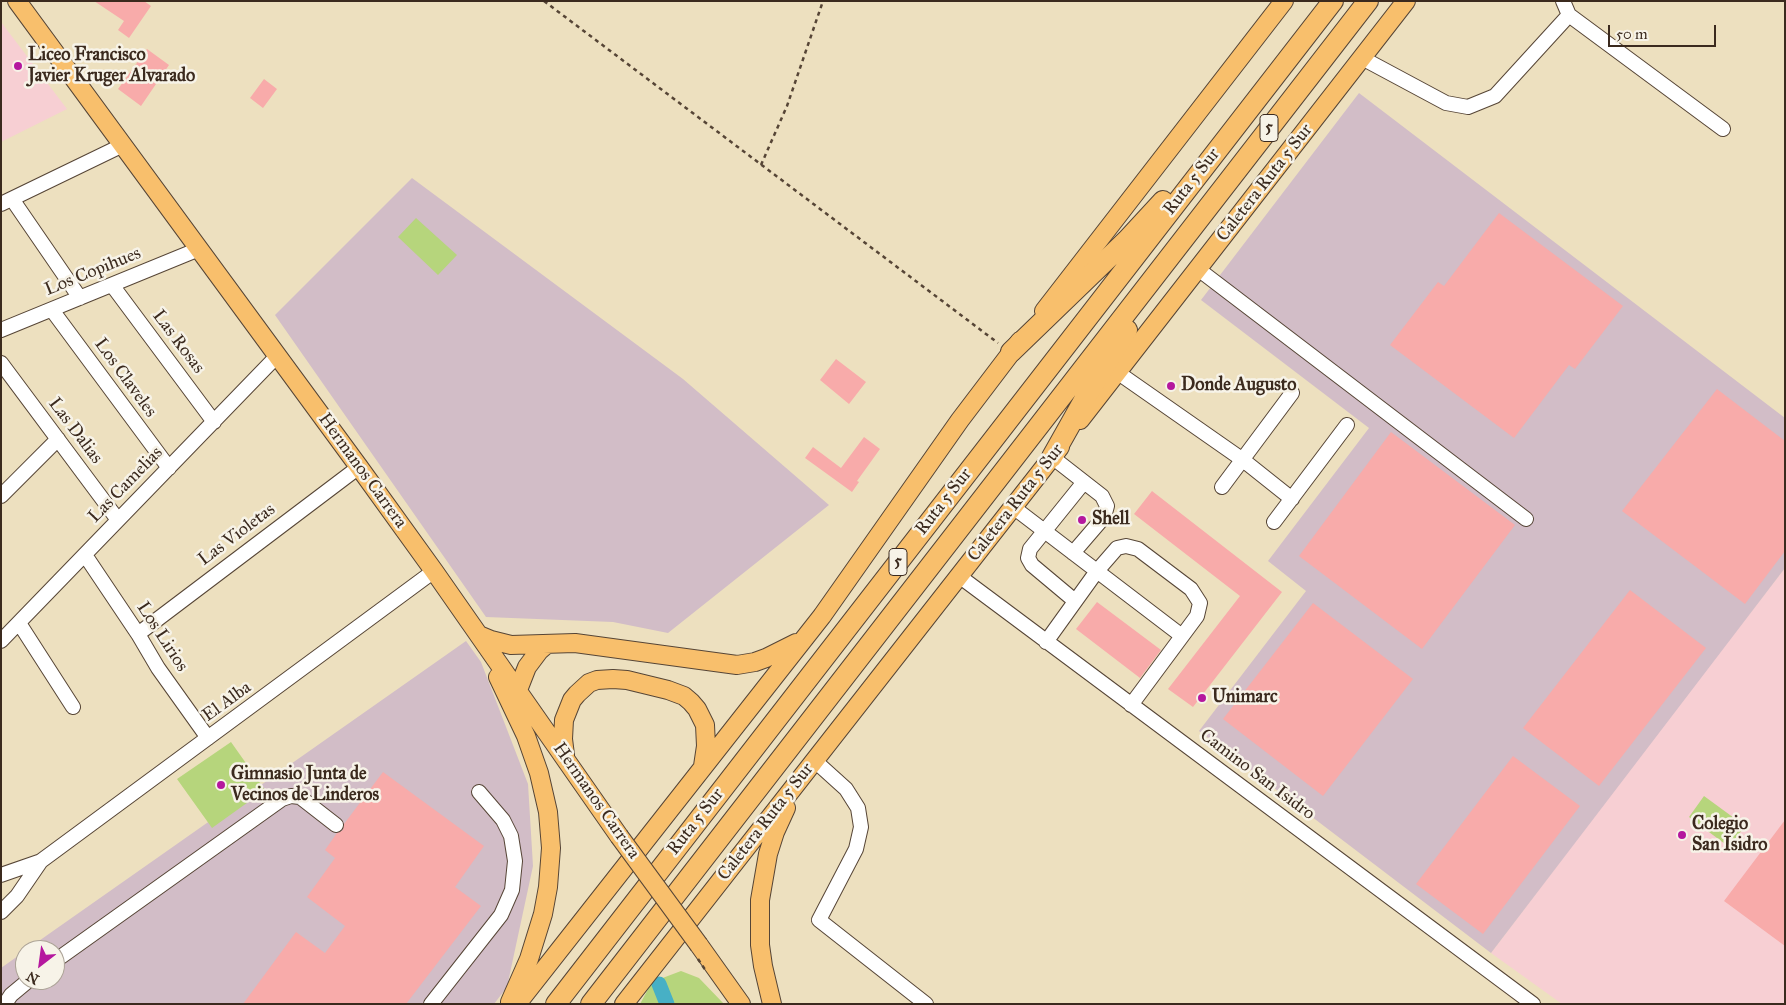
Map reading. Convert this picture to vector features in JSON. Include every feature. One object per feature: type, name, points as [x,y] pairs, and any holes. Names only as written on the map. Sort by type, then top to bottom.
[{"type":"highway","name":"Ruta 5 Sur","points":[[556,1004],[1333,1]]},
{"type":"highway","name":"Ruta 5 Sur","points":[[591,1004],[1368,1]]},
{"type":"highway","points":[[1011,352],[1127,240],[1241,120]]},
{"type":"highway","points":[[1052,458],[1078,410],[1148,296],[1170,256]]},
{"type":"main road","name":"Hermanos Carrera","points":[[17,1],[359,467],[566,758],[619,836],[741,1004]]},
{"type":"main road","points":[[517,1004],[807,635],[851,576],[955,427],[1011,352],[1284,1]]},
{"type":"main road","name":"Caletera Ruta 5 Sur","points":[[624,1004],[1052,458],[1406,1]]},
{"type":"main road","points":[[479,635],[491,640],[511,644],[576,643],[737,665],[766,658],[807,635]]},
{"type":"main road","points":[[479,635],[534,757],[544,791],[550,831],[550,868],[543,914],[529,960],[509,1004]]},
{"type":"main road","points":[[518,690],[527,667],[547,644]]},
{"type":"main road","points":[[566,758],[562,730],[567,709],[572,700],[589,684],[597,680],[626,680],[668,690],[684,696],[697,709],[705,725],[706,746],[702,769]]},
{"type":"main road","points":[[772,1004],[760,945],[759,916],[762,885],[768,854],[775,832],[810,767]]},
{"type":"street","points":[[1563,1],[1569,15],[1724,128]]},
{"type":"street","points":[[1362,58],[1446,103],[1468,107],[1495,96],[1569,15]]},
{"type":"street","points":[[80,298],[6,201],[123,145]]},
{"type":"street","name":"Los Copihues","points":[[1,330],[199,249]]},
{"type":"street","points":[[1198,269],[1526,519]]},
{"type":"street","name":"Las Rosas","points":[[112,285],[214,422]]},
{"type":"street","name":"Los Claveles","points":[[52,310],[169,468]]},
{"type":"street","name":"Las Camelias","points":[[1,641],[278,355]]},
{"type":"street","name":"Las Dalias","points":[[3,369],[118,520]]},
{"type":"street","points":[[1117,372],[1242,460],[1292,499]]},
{"type":"street","points":[[1222,487],[1292,393]]},
{"type":"street","points":[[1274,522],[1347,425]]},
{"type":"street","points":[[1,496],[58,439]]},
{"type":"street","points":[[1052,458],[1102,496],[1107,506],[1104,517],[1073,553]]},
{"type":"street","name":"Las Violetas","points":[[138,634],[359,467]]},
{"type":"street","points":[[1075,602],[1032,565],[1028,558],[1030,549],[1084,482]]},
{"type":"street","points":[[1013,507],[1182,636]]},
{"type":"street","points":[[1046,642],[1097,571],[1117,548],[1126,546],[1138,549],[1191,589],[1200,603],[1197,616],[1131,704]]},
{"type":"street","name":"Los Lirios","points":[[84,555],[138,634],[158,668],[208,738]]},
{"type":"street","name":"El Alba","points":[[1,875],[40,861],[434,571]]},
{"type":"street","name":"Camino San Isidro","points":[[959,576],[1533,1004]]},
{"type":"street","points":[[19,623],[73,707]]},
{"type":"street","points":[[810,767],[846,789],[858,808],[861,827],[856,849],[819,920],[926,1004]]},
{"type":"street","points":[[431,1004],[500,915],[512,890],[515,861],[511,836],[503,820],[478,792]]},
{"type":"street","points":[[65,954],[282,799],[291,796],[300,797],[336,825]]},
{"type":"street","name":"El Alba","points":[[1,912],[17,896],[40,861]]},
{"type":"street","points":[[5,1004],[16,990]]},
{"type":"path","points":[[544,1],[1011,352]]},
{"type":"path","points":[[761,165],[787,106],[823,1]]},
{"type":"shaded area","name":"Liceo Francisco Javier Kruger Alvarado","points":[[1,22],[67,109],[1,142]]},
{"type":"shaded area","points":[[1359,93],[1785,418],[1785,568],[1491,953],[1199,731],[1306,591],[1268,561],[1369,428],[1201,300]]},
{"type":"shaded area","points":[[412,178],[683,379],[829,505],[668,633],[613,622],[486,617],[275,315]]},
{"type":"shaded area","name":"Colegio San Isidro","points":[[1785,568],[1785,1004],[1562,1004],[1491,953],[1669,717]]},
{"type":"shaded area","points":[[466,641],[481,662],[528,784],[533,866],[507,987],[494,1004],[1,1004],[1,968],[15,958],[15,990],[65,990],[65,940],[40,940]]},
{"type":"green space","points":[[416,218],[457,255],[438,275],[398,237]]},
{"type":"green space","name":"Gimnasio Junta de Vecinos de Linderos","points":[[231,742],[265,790],[212,828],[177,779]]},
{"type":"green space","points":[[1704,796],[1745,826],[1729,847],[1689,817]]},
{"type":"green space","points":[[681,971],[699,978],[724,1004],[640,1004],[652,982]]},
{"type":"building","points":[[94,1],[144,1],[151,6],[129,38],[118,30],[124,21]]},
{"type":"building","points":[[147,49],[169,65],[141,106],[118,89]]},
{"type":"building","points":[[264,79],[277,89],[263,108],[250,98]]},
{"type":"building","points":[[1499,213],[1623,306],[1575,369],[1569,365],[1514,438],[1390,345],[1438,282],[1444,286]]},
{"type":"building","points":[[836,359],[866,382],[849,404],[820,380]]},
{"type":"building","points":[[1717,389],[1785,441],[1785,551],[1745,604],[1622,511]]},
{"type":"building","points":[[1391,432],[1515,525],[1422,649],[1299,556]]},
{"type":"building","points":[[864,437],[880,449],[857,481],[859,482],[852,492],[805,458],[813,447],[841,468]]},
{"type":"building","points":[[1152,491],[1282,592],[1193,707],[1168,689],[1240,596],[1134,514]]},
{"type":"building","points":[[1630,590],[1706,648],[1599,786],[1523,728]]},
{"type":"building","points":[[1097,602],[1161,650],[1140,678],[1076,629]]},
{"type":"building","points":[[1313,603],[1413,679],[1323,796],[1223,719]]},
{"type":"building","points":[[1513,756],[1580,806],[1483,934],[1416,884]]},
{"type":"building","points":[[383,772],[484,846],[455,887],[481,906],[406,1004],[243,1004],[296,932],[325,953],[345,926],[307,897],[335,858],[325,850],[337,833],[343,830],[344,824]]},
{"type":"building","points":[[1785,820],[1785,946],[1724,901]]},
{"type":"waterway","points":[[659,984],[667,1004]]},
{"type":"place","name":"Liceo Francisco Javier Kruger Alvarado","points":[[18,66]]},
{"type":"place","name":"Donde Augusto","points":[[1171,386]]},
{"type":"place","name":"Shell","points":[[1082,520]]},
{"type":"place","name":"Unimarc","points":[[1202,698]]},
{"type":"place","name":"Gimnasio Junta de Vecinos de Linderos","points":[[221,785]]},
{"type":"place","name":"Colegio San Isidro","points":[[1682,835]]}]
